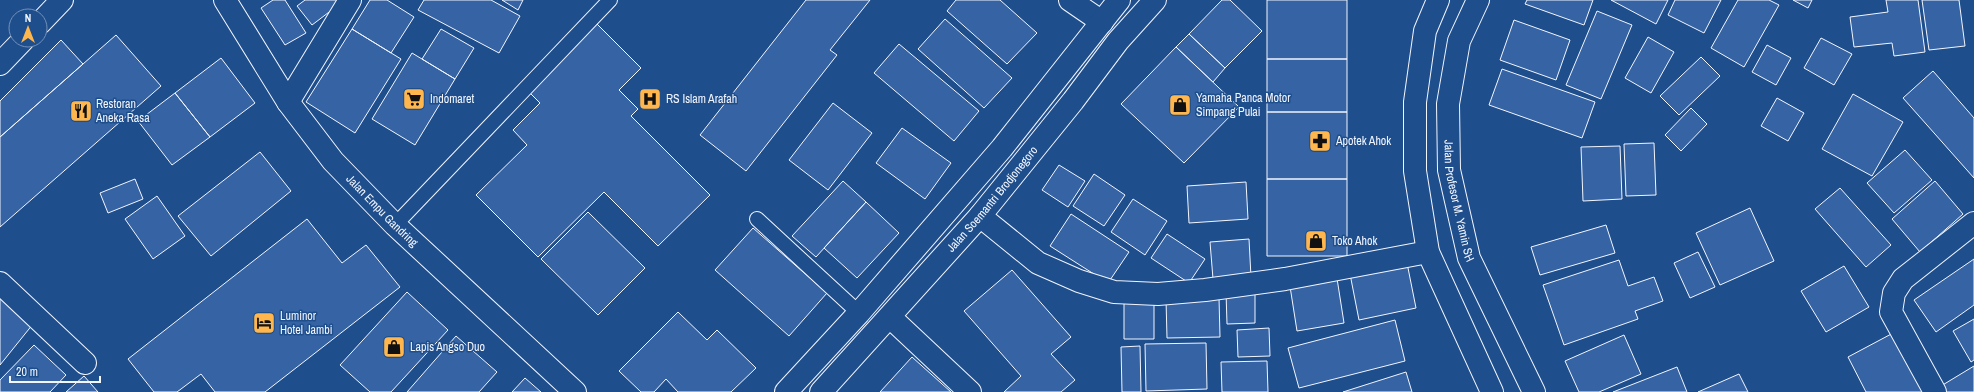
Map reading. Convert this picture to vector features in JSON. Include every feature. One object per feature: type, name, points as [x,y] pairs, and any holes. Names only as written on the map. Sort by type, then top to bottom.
[{"type":"main road","points":[[48,15],[62,0]]},
{"type":"main road","name":"Jalan Empu Gandring","points":[[225,0],[288,102],[333,162],[395,225],[575,392]]},
{"type":"main road","points":[[288,102],[350,0]]},
{"type":"main road","points":[[1070,0],[1102,22]]},
{"type":"main road","name":"Jalan Soemantri Brodjonegoro","points":[[786,392],[859,313],[1002,148],[1120,0]]},
{"type":"main road","name":"Jalan Soemantri Brodjonegoro","points":[[821,392],[980,216],[1073,101],[1118,40],[1155,0]]},
{"type":"main road","points":[[1438,0],[1425,31],[1415,102],[1415,171],[1428,252],[1492,392]]},
{"type":"main road","name":"Jalan Profesor M. Yamin SH","points":[[1478,0],[1459,41],[1448,104],[1449,170],[1469,258],[1534,392]]},
{"type":"main road","points":[[0,64],[15,48]]},
{"type":"main road","points":[[980,216],[1038,263],[1079,281],[1114,292],[1158,294],[1205,290],[1284,279],[1428,252]]},
{"type":"main road","points":[[1936,392],[1891,312],[1894,293],[1903,279],[1974,223]]},
{"type":"main road","points":[[0,283],[85,363]]},
{"type":"main road","points":[[890,317],[970,392]]},
{"type":"lane","points":[[395,225],[610,0]]},
{"type":"lane","points":[[757,219],[859,313]]},
{"type":"building","points":[[273,0],[285,0],[306,33],[285,45],[261,8]]},
{"type":"building","points":[[305,0],[345,0],[312,25],[297,6]]},
{"type":"building","points":[[370,0],[387,0],[414,17],[391,53],[352,29]]},
{"type":"building","points":[[424,0],[491,0],[520,16],[499,53],[418,10]]},
{"type":"building","points":[[502,0],[523,0],[518,10]]},
{"type":"building","points":[[806,0],[870,0],[830,50],[837,55],[746,171],[700,135]]},
{"type":"building","points":[[956,0],[1000,0],[1037,33],[1007,64],[947,11]]},
{"type":"building","points":[[1222,0],[1230,0],[1262,31],[1225,68],[1189,34]]},
{"type":"building","points":[[1267,0],[1347,0],[1347,59],[1267,59]]},
{"type":"building","points":[[1527,0],[1593,0],[1584,25],[1525,4]]},
{"type":"building","points":[[1611,0],[1668,0],[1656,24]]},
{"type":"building","points":[[1675,0],[1721,0],[1704,33],[1668,15]]},
{"type":"building","points":[[1738,0],[1769,0],[1779,5],[1744,67],[1711,48]]},
{"type":"building","points":[[1793,0],[1812,0],[1808,8]]},
{"type":"building","points":[[1886,0],[1918,0],[1925,52],[1894,56],[1892,43],[1854,47],[1850,17],[1888,12]]},
{"type":"building","points":[[1922,0],[1959,0],[1965,46],[1929,50]]},
{"type":"building","points":[[1597,11],[1632,25],[1601,99],[1566,85]]},
{"type":"building","points":[[945,19],[1012,78],[984,108],[918,49]]},
{"type":"building","points":[[1514,20],[1570,40],[1556,80],[1500,60]]},
{"type":"building","points":[[596,23],[641,68],[619,90],[638,109],[631,116],[710,195],[658,246],[604,192],[538,257],[476,195],[527,145],[513,130],[540,103],[528,91]]},
{"type":"building","points":[[352,29],[401,59],[355,133],[306,102]]},
{"type":"building","points":[[441,29],[474,48],[455,79],[422,59]]},
{"type":"building","points":[[1189,34],[1225,68],[1213,82],[1176,47]]},
{"type":"building","name":"Restoran Aneka Rasa","points":[[116,35],[161,86],[0,227],[0,137]]},
{"type":"building","points":[[1648,37],[1674,52],[1651,93],[1625,78]]},
{"type":"building","points":[[1821,38],[1852,54],[1834,85],[1804,68]]},
{"type":"building","points":[[61,40],[83,64],[0,137],[0,101]]},
{"type":"building","points":[[899,44],[979,111],[954,141],[874,73]]},
{"type":"building","points":[[1767,45],[1791,58],[1776,85],[1752,72]]},
{"type":"building","name":"Yamaha Panca Motor Simpang Pulai","points":[[1176,47],[1239,107],[1184,163],[1121,104]]},
{"type":"building","name":"Indomaret","points":[[412,53],[455,79],[415,145],[372,119]]},
{"type":"building","points":[[1701,57],[1720,76],[1679,115],[1660,96]]},
{"type":"building","points":[[221,58],[255,103],[210,137],[175,93]]},
{"type":"building","points":[[1267,59],[1347,59],[1347,112],[1267,112]]},
{"type":"building","points":[[1502,69],[1595,102],[1582,138],[1489,105]]},
{"type":"building","points":[[1933,71],[1974,118],[1974,178],[1903,98]]},
{"type":"building","points":[[175,93],[210,137],[172,165],[138,121]]},
{"type":"building","points":[[1853,94],[1903,122],[1872,176],[1822,149]]},
{"type":"building","points":[[1777,98],[1804,113],[1788,141],[1761,126]]},
{"type":"building","points":[[833,103],[872,133],[828,190],[789,160]]},
{"type":"building","points":[[1691,108],[1707,124],[1681,151],[1665,135]]},
{"type":"building","points":[[1267,112],[1347,112],[1347,179],[1267,179]]},
{"type":"building","points":[[902,128],[951,163],[925,199],[876,163]]},
{"type":"building","points":[[1654,143],[1656,195],[1626,196],[1624,144]]},
{"type":"building","points":[[1620,146],[1622,199],[1583,201],[1581,147]]},
{"type":"building","points":[[1905,150],[1932,180],[1894,213],[1867,183]]},
{"type":"building","points":[[260,152],[291,191],[211,256],[178,216]]},
{"type":"building","points":[[1059,165],[1085,181],[1068,207],[1042,190]]},
{"type":"building","points":[[1094,174],[1125,195],[1104,226],[1073,206]]},
{"type":"building","points":[[135,179],[143,199],[108,213],[100,193]]},
{"type":"building","points":[[1267,179],[1347,179],[1347,256],[1267,256]]},
{"type":"building","points":[[843,181],[866,202],[816,257],[792,236]]},
{"type":"building","points":[[1935,181],[1963,214],[1920,252],[1892,219]]},
{"type":"building","points":[[1246,182],[1248,219],[1189,223],[1187,186]]},
{"type":"building","points":[[1840,188],[1891,245],[1866,267],[1815,209]]},
{"type":"building","points":[[157,196],[185,236],[153,259],[125,219]]},
{"type":"building","points":[[1133,199],[1167,221],[1145,255],[1111,232]]},
{"type":"building","points":[[866,202],[899,233],[857,278],[824,248]]},
{"type":"building","points":[[1750,208],[1774,261],[1720,285],[1696,233]]},
{"type":"building","points":[[588,212],[645,268],[598,315],[541,259]]},
{"type":"building","points":[[1071,214],[1129,252],[1108,283],[1050,246]]},
{"type":"building","name":"Luminor Hotel Jambi","points":[[307,219],[342,263],[366,245],[400,287],[265,392],[215,392],[201,374],[177,392],[154,392],[128,359]]},
{"type":"building","points":[[1606,225],[1615,253],[1540,275],[1531,247]]},
{"type":"building","points":[[753,228],[827,293],[789,336],[715,270]]},
{"type":"building","points":[[1167,234],[1205,259],[1189,283],[1151,258]]},
{"type":"building","points":[[1249,239],[1251,277],[1213,279],[1210,242]]},
{"type":"building","points":[[1698,252],[1715,287],[1690,298],[1674,263]]},
{"type":"building","points":[[1974,259],[1974,305],[1936,332],[1914,300]]},
{"type":"building","points":[[1619,260],[1628,286],[1654,277],[1663,301],[1635,311],[1638,319],[1564,345],[1543,285]]},
{"type":"building","points":[[1407,263],[1416,308],[1359,320],[1350,274]]},
{"type":"building","points":[[1844,266],[1869,307],[1826,332],[1801,291]]},
{"type":"building","points":[[1012,270],[1071,337],[1051,354],[1075,380],[1061,392],[1004,392],[1021,376],[964,311]]},
{"type":"building","points":[[1336,272],[1344,323],[1297,331],[1289,280]]},
{"type":"building","points":[[1255,291],[1255,323],[1227,324],[1226,292]]},
{"type":"building","name":"Lapis Angso Duo","points":[[407,292],[448,330],[391,392],[370,392],[340,365]]},
{"type":"building","points":[[0,298],[33,324],[0,365]]},
{"type":"building","points":[[1219,298],[1220,337],[1167,338],[1166,299]]},
{"type":"building","points":[[1124,299],[1154,299],[1154,339],[1124,339]]},
{"type":"building","points":[[678,312],[707,340],[717,330],[756,368],[731,392],[678,392],[666,379],[654,392],[641,392],[619,371]]},
{"type":"building","points":[[1974,319],[1974,360],[1971,362],[1953,331]]},
{"type":"building","points":[[1395,320],[1405,361],[1299,388],[1288,348]]},
{"type":"building","points":[[1269,328],[1270,356],[1238,357],[1237,330]]},
{"type":"building","points":[[1895,332],[1927,392],[1866,392],[1848,357]]},
{"type":"building","points":[[1624,335],[1641,374],[1599,392],[1579,392],[1565,361]]},
{"type":"building","points":[[456,336],[497,372],[479,392],[407,392]]},
{"type":"building","points":[[1206,343],[1207,389],[1146,391],[1145,344]]},
{"type":"building","points":[[34,345],[66,375],[50,392],[0,392],[0,380]]},
{"type":"building","points":[[1140,346],[1141,392],[1122,392],[1121,347]]},
{"type":"building","points":[[912,357],[951,392],[880,392]]},
{"type":"building","points":[[1267,361],[1268,392],[1222,392],[1221,362]]},
{"type":"building","points":[[1974,366],[1974,392],[1945,392],[1941,386]]},
{"type":"building","points":[[1677,367],[1687,392],[1613,392]]},
{"type":"building","points":[[1406,372],[1412,392],[1343,392]]},
{"type":"building","points":[[1739,374],[1748,392],[1698,392]]},
{"type":"building","points":[[84,376],[98,392],[66,392]]},
{"type":"building","points":[[525,378],[541,392],[512,392]]},
{"type":"place","name":"Indomaret","points":[[414,99]]},
{"type":"place","name":"RS Islam Arafah","points":[[650,99]]},
{"type":"place","name":"Yamaha Panca Motor Simpang Pulai","points":[[1180,105]]},
{"type":"place","name":"Restoran Aneka Rasa","points":[[81,111]]},
{"type":"place","name":"Apotek Ahok","points":[[1320,141]]},
{"type":"place","name":"Toko Ahok","points":[[1316,241]]},
{"type":"place","name":"Luminor Hotel Jambi","points":[[264,323]]},
{"type":"place","name":"Lapis Angso Duo","points":[[394,347]]}]
